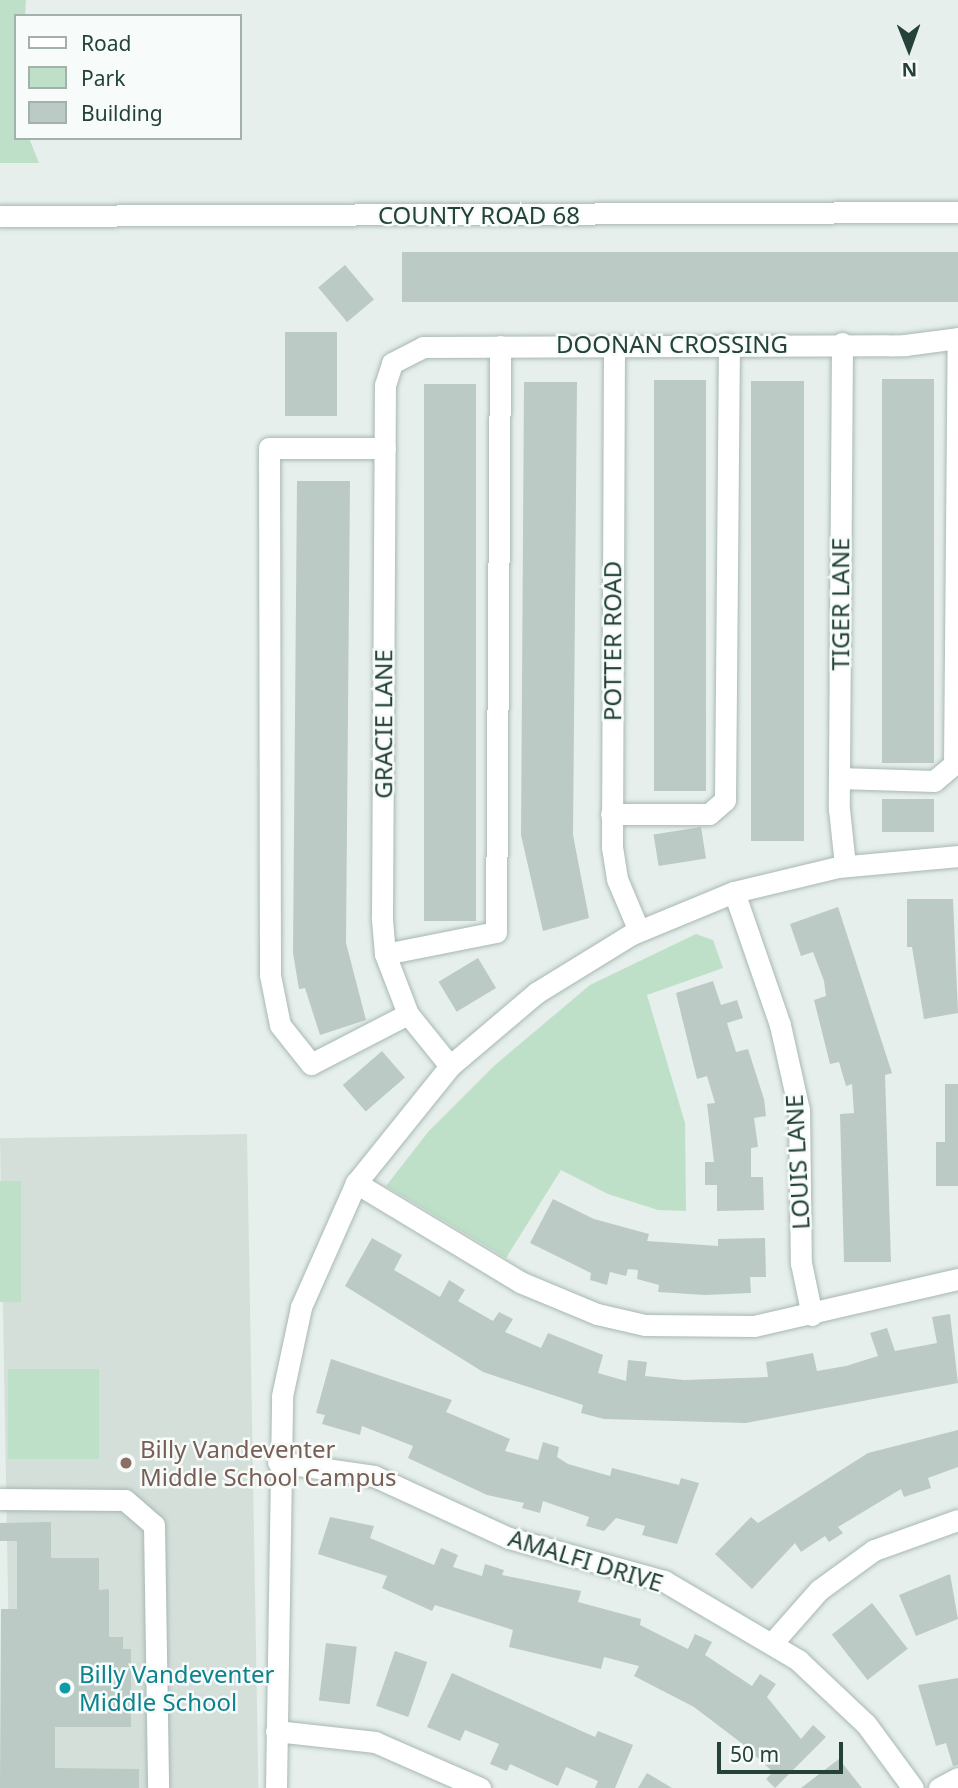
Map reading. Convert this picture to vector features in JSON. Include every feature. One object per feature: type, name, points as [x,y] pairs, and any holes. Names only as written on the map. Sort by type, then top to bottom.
[{"type":"street","name":"COUNTY ROAD 68","points":[[0,216],[958,212]]},
{"type":"street","name":"DOONAN CROSSING","points":[[392,363],[416,347],[842,343],[958,338]]},
{"type":"street","points":[[839,778],[934,781],[954,764],[958,338]]},
{"type":"street","name":"TIGER LANE","points":[[842,343],[839,778],[845,865]]},
{"type":"street","points":[[611,814],[709,814],[725,800],[729,344]]},
{"type":"street","name":"POTTER ROAD","points":[[614,345],[611,814],[617,879],[639,931]]},
{"type":"street","points":[[385,954],[496,932],[500,346]]},
{"type":"street","name":"GRACIE LANE","points":[[392,363],[385,448],[385,954],[408,1014],[450,1066]]},
{"type":"street","points":[[385,448],[269,448],[270,975],[280,1025],[311,1064],[408,1014]]},
{"type":"street","points":[[276,1788],[278,1462],[282,1396],[298,1317],[356,1183],[450,1066],[536,993],[639,931],[734,892],[845,865],[958,856]]},
{"type":"street","name":"LOUIS LANE","points":[[734,892],[780,1025],[799,1110],[801,1262],[812,1315]]},
{"type":"street","points":[[356,1183],[520,1282],[597,1314],[701,1330],[812,1315],[958,1279]]},
{"type":"street","name":"AMALFI DRIVE","points":[[278,1462],[374,1476],[509,1538],[664,1581],[774,1641],[845,1702],[914,1788]]},
{"type":"street","points":[[0,1499],[125,1500],[153,1525],[158,1788]]},
{"type":"street","points":[[774,1641],[819,1590],[874,1550],[958,1520]]},
{"type":"street","points":[[276,1731],[375,1742],[480,1788]]},
{"type":"street","points":[[939,1788],[958,1778]]},
{"type":"shaded area","name":"Billy Vandeventer Middle School Campus","points":[[247,1134],[258,1788],[11,1788],[0,1138]]},
{"type":"green space","points":[[0,0],[26,0],[25,14],[14,14],[14,140],[30,140],[39,163],[0,163]]},
{"type":"green space","points":[[696,934],[713,940],[723,968],[647,995],[685,1123],[686,1211],[658,1210],[608,1194],[561,1170],[506,1258],[386,1186],[428,1132],[495,1065],[590,985]]},
{"type":"green space","points":[[0,1181],[21,1181],[21,1302],[0,1302]]},
{"type":"green space","points":[[8,1369],[99,1369],[99,1459],[8,1459]]},
{"type":"building","points":[[402,252],[958,252],[958,302],[402,302]]},
{"type":"building","points":[[345,265],[374,299],[347,322],[318,287]]},
{"type":"building","points":[[285,332],[337,332],[337,416],[285,416]]},
{"type":"building","points":[[882,379],[934,379],[934,763],[882,763]]},
{"type":"building","points":[[654,380],[706,380],[706,791],[654,791]]},
{"type":"building","points":[[751,381],[804,381],[804,841],[751,841]]},
{"type":"building","points":[[524,382],[577,382],[573,835],[589,918],[543,931],[521,835]]},
{"type":"building","points":[[424,384],[476,384],[476,921],[424,921]]},
{"type":"building","points":[[297,481],[350,481],[346,943],[366,1020],[320,1035],[305,988],[299,989],[293,953]]},
{"type":"building","points":[[882,799],[934,799],[934,832],[882,832]]},
{"type":"building","points":[[701,827],[706,859],[659,866],[654,835]]},
{"type":"building","points":[[907,899],[953,899],[958,1013],[924,1019],[912,947],[907,947]]},
{"type":"building","points":[[838,907],[892,1073],[885,1075],[891,1262],[844,1262],[840,1114],[854,1113],[852,1084],[846,1086],[839,1062],[830,1064],[814,1000],[826,996],[824,981],[813,952],[801,956],[790,924]]},
{"type":"building","points":[[478,958],[496,988],[457,1012],[439,982]]},
{"type":"building","points":[[713,981],[721,1005],[737,1000],[743,1018],[727,1023],[736,1052],[748,1049],[764,1099],[766,1116],[754,1118],[758,1147],[751,1148],[751,1177],[763,1177],[764,1210],[717,1211],[717,1185],[705,1185],[705,1162],[714,1162],[707,1104],[715,1103],[707,1076],[697,1079],[676,993]]},
{"type":"building","points":[[382,1051],[405,1077],[366,1112],[343,1085]]},
{"type":"building","points":[[945,1084],[958,1084],[958,1186],[936,1186],[936,1142],[945,1142]]},
{"type":"building","points":[[553,1199],[594,1219],[649,1234],[647,1241],[718,1246],[718,1239],[765,1238],[766,1277],[750,1277],[751,1293],[705,1295],[658,1292],[659,1285],[637,1279],[638,1270],[628,1269],[626,1276],[610,1272],[607,1285],[590,1280],[591,1273],[530,1243]]},
{"type":"building","points":[[372,1238],[402,1255],[394,1270],[440,1297],[449,1280],[465,1290],[458,1301],[493,1321],[499,1312],[513,1319],[505,1332],[541,1348],[548,1333],[603,1355],[598,1373],[626,1381],[628,1360],[647,1362],[645,1376],[684,1380],[768,1377],[766,1362],[813,1353],[817,1371],[846,1366],[878,1356],[870,1333],[887,1328],[895,1351],[937,1343],[932,1317],[950,1314],[958,1383],[746,1423],[604,1419],[581,1413],[583,1405],[483,1372],[345,1286]]},
{"type":"building","points":[[331,1359],[452,1400],[446,1412],[510,1439],[505,1451],[538,1460],[543,1442],[559,1447],[557,1457],[568,1464],[610,1476],[612,1468],[679,1485],[681,1478],[699,1483],[677,1544],[642,1535],[645,1526],[616,1518],[604,1531],[586,1526],[589,1517],[543,1501],[540,1513],[522,1508],[524,1503],[487,1495],[408,1458],[413,1446],[362,1426],[360,1435],[322,1424],[325,1415],[316,1413]]},
{"type":"building","points":[[958,1430],[958,1467],[928,1478],[931,1488],[904,1497],[901,1489],[838,1527],[843,1533],[829,1542],[825,1536],[801,1552],[795,1543],[752,1589],[715,1554],[751,1517],[758,1523],[868,1453]]},
{"type":"building","points":[[330,1517],[374,1526],[370,1538],[434,1565],[441,1548],[458,1555],[453,1567],[482,1576],[485,1564],[504,1570],[502,1575],[581,1591],[578,1602],[641,1619],[640,1625],[688,1649],[695,1634],[712,1642],[705,1655],[752,1686],[760,1674],[776,1684],[767,1697],[801,1739],[813,1725],[826,1737],[775,1788],[766,1779],[773,1772],[740,1742],[694,1707],[634,1676],[639,1666],[604,1657],[601,1669],[509,1647],[513,1630],[435,1605],[432,1611],[382,1588],[387,1576],[318,1554]]},
{"type":"building","name":"Billy Vandeventer Middle School","points":[[51,1522],[51,1558],[99,1558],[99,1590],[109,1589],[109,1637],[123,1637],[123,1649],[131,1649],[131,1727],[55,1727],[55,1768],[139,1769],[139,1788],[0,1788],[1,1609],[17,1609],[17,1541],[0,1541],[0,1523]]},
{"type":"building","points":[[950,1574],[958,1619],[916,1636],[899,1595]]},
{"type":"building","points":[[872,1603],[908,1649],[868,1680],[832,1634]]},
{"type":"building","points":[[326,1643],[357,1647],[350,1704],[319,1701]]},
{"type":"building","points":[[395,1651],[427,1662],[408,1717],[376,1706]]},
{"type":"building","points":[[452,1673],[595,1737],[598,1731],[633,1745],[615,1788],[595,1788],[598,1781],[566,1767],[558,1786],[510,1764],[507,1771],[490,1764],[499,1744],[465,1730],[460,1741],[427,1727]]},
{"type":"building","points":[[958,1678],[958,1765],[953,1766],[946,1743],[936,1746],[918,1685]]},
{"type":"building","points":[[839,1759],[862,1788],[801,1788]]},
{"type":"building","points":[[647,1773],[672,1788],[638,1788]]},
{"type":"place","name":"Billy Vandeventer Middle School Campus","points":[[126,1463]]},
{"type":"place","name":"Billy Vandeventer Middle School","points":[[65,1688]]}]
